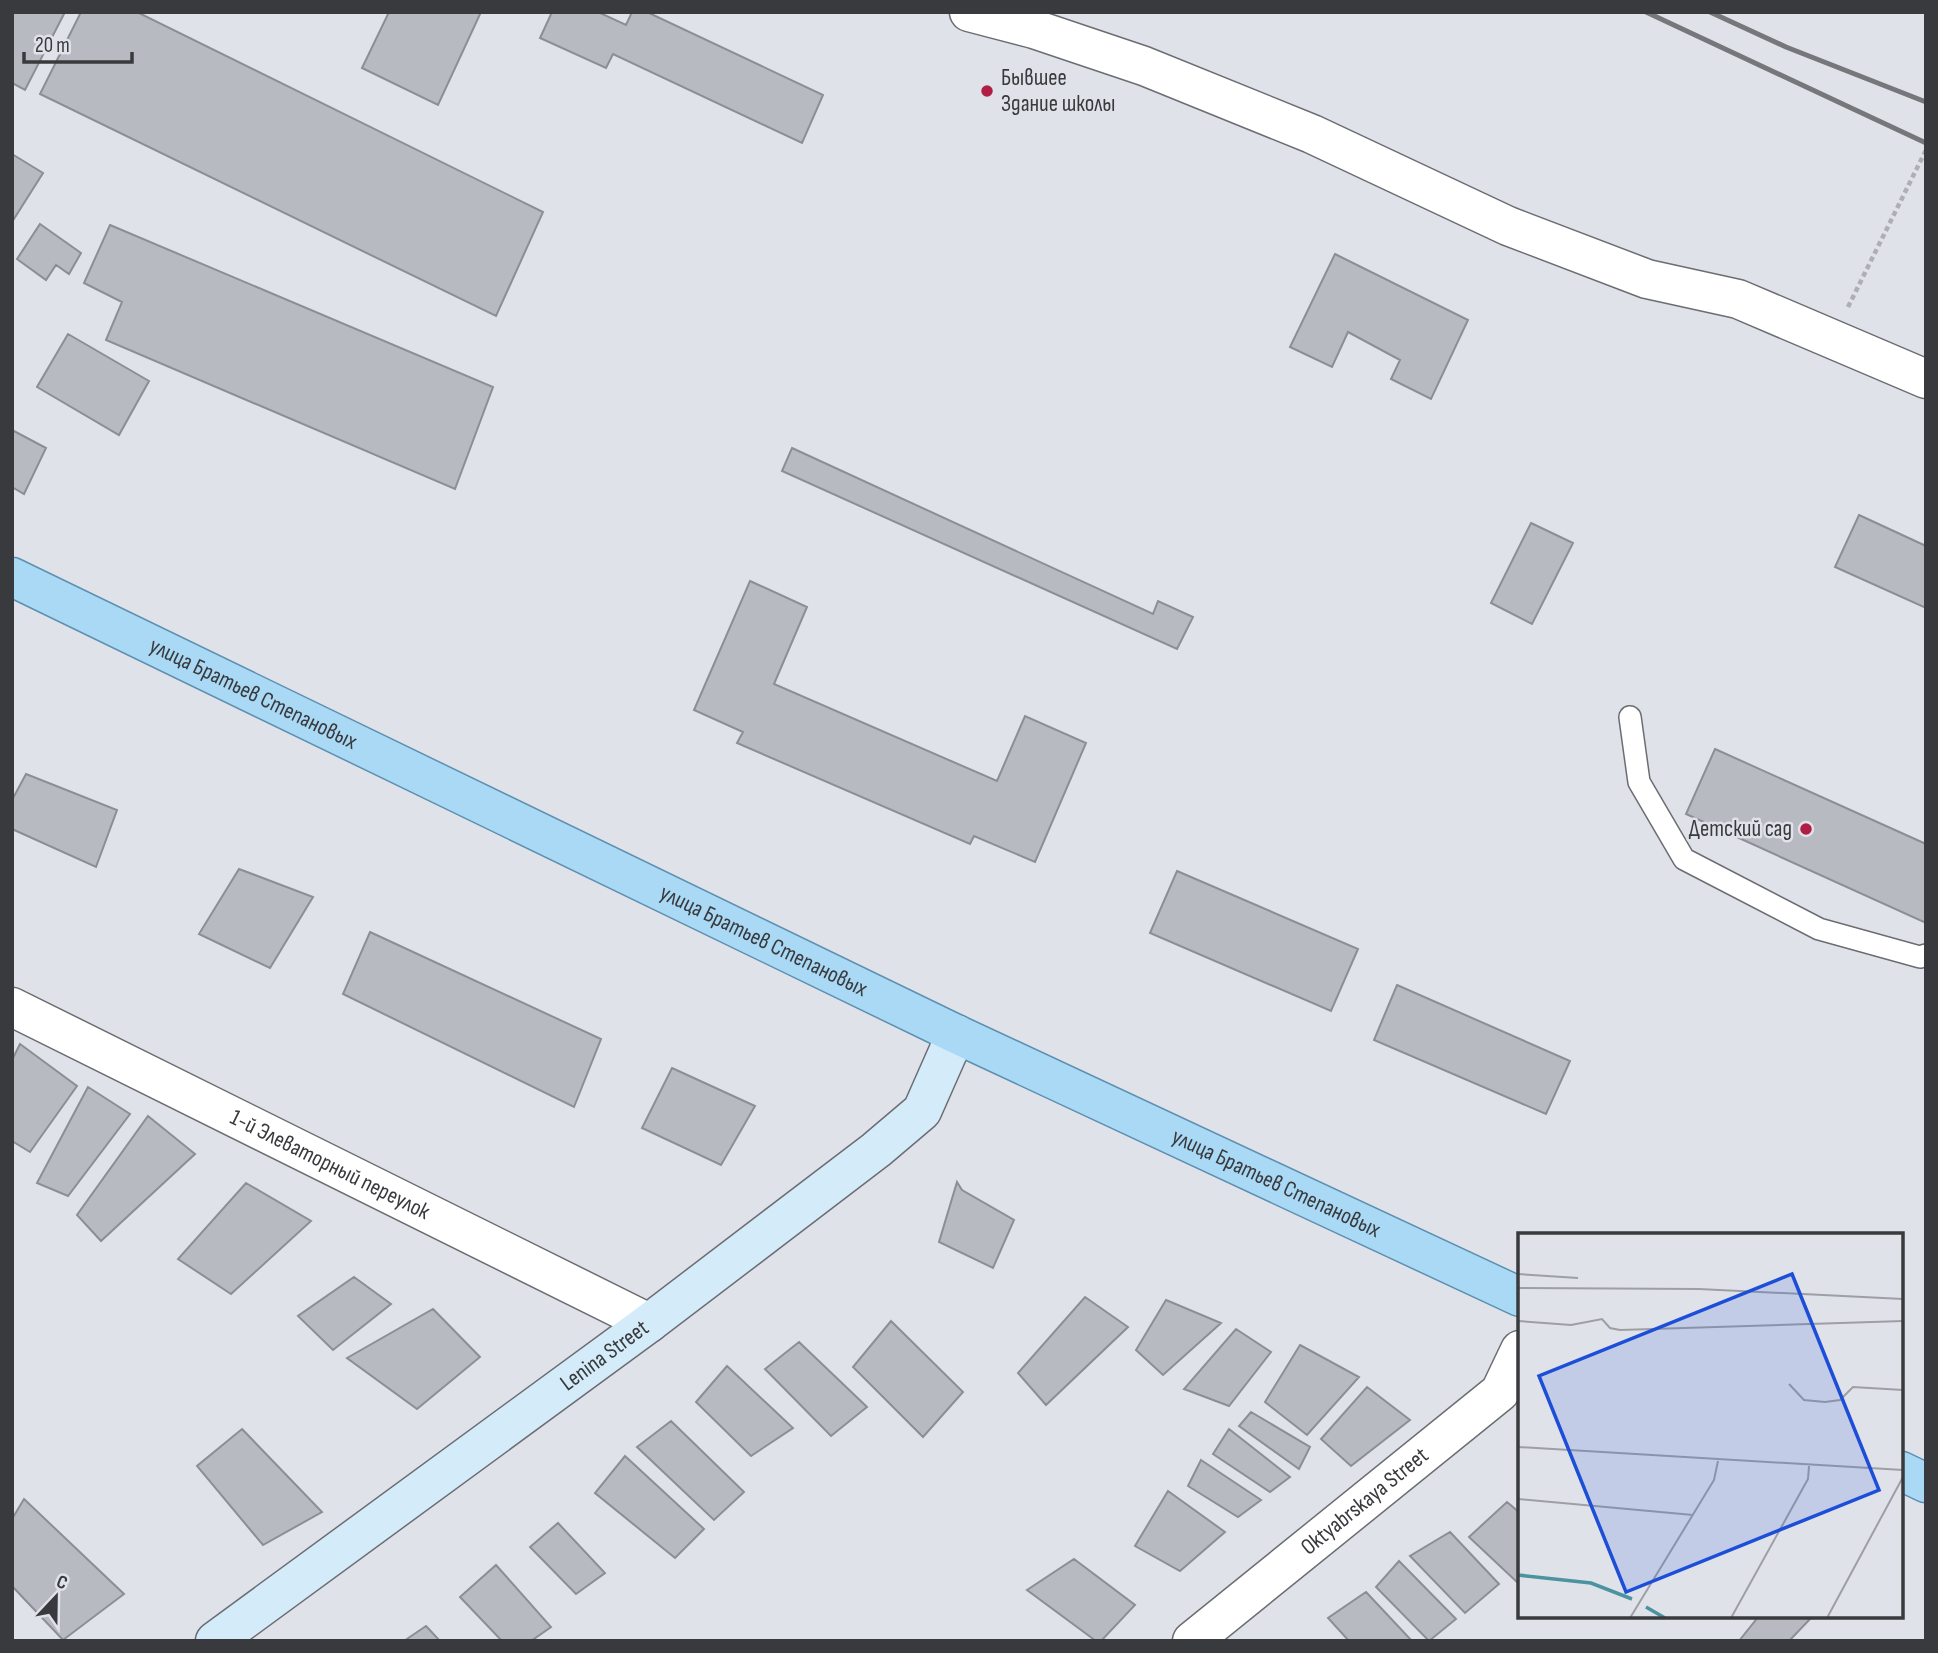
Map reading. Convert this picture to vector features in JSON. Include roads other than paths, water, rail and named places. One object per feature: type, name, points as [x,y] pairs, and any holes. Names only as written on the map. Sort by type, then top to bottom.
[{"type":"main road","name":"улица Братьев Степановых","points":[[12,577],[956,1034],[1518,1296]]},
{"type":"main road","name":"Lenina Street","points":[[215,1641],[649,1322],[876,1150],[922,1111],[956,1034]]},
{"type":"main road","points":[[1903,1472],[1926,1483]]},
{"type":"street","points":[[969,12],[1034,29],[1144,66],[1312,134],[1508,226],[1647,279],[1738,299],[1926,379]]},
{"type":"street","name":"1-й Элеваторный переулок","points":[[12,1007],[649,1322]]},
{"type":"street","name":"Oktyabrskaya Street","points":[[1192,1641],[1500,1392],[1518,1354]]},
{"type":"lane","points":[[1630,717],[1639,782],[1684,859],[1819,929],[1920,957],[1926,955]]},
{"type":"railway","points":[[1646,12],[1926,143]]},
{"type":"railway","points":[[1710,12],[1786,47],[1926,102]]},
{"type":"place","name":"Бывшее Здание школы","points":[[987,91]]},
{"type":"place","name":"Детский сад","points":[[1806,829]]}]
